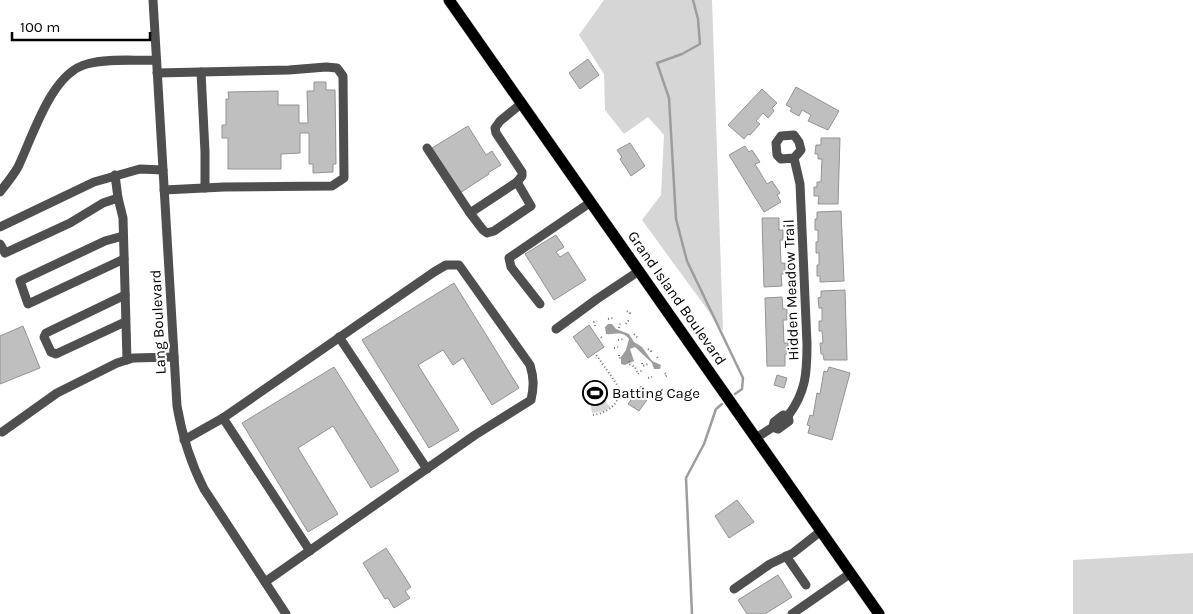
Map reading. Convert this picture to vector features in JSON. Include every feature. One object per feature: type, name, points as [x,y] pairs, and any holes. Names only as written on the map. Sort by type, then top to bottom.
[{"type":"main road","name":"Grand Island Boulevard","points":[[449,0],[879,614]]},
{"type":"street","name":"Lang Boulevard","points":[[153,0],[177,406],[184,440],[194,469],[204,489],[286,614]]},
{"type":"street","points":[[0,192],[17,169],[48,101],[64,77],[86,64],[156,60]]},
{"type":"street","points":[[157,73],[326,67],[337,68],[343,76],[344,178],[332,186],[164,190]]},
{"type":"street","points":[[201,72],[205,188]]},
{"type":"street","points":[[470,212],[517,182],[522,176],[522,172],[496,133],[495,128],[500,121],[522,104]]},
{"type":"street","points":[[427,148],[470,212],[487,233],[494,231],[531,206],[517,182]]},
{"type":"street","name":"Hidden Meadow Trail","points":[[756,438],[773,427],[778,428],[788,421],[788,416],[804,387],[807,368],[800,184],[794,158]]},
{"type":"street","points":[[0,228],[94,182],[140,170],[163,170]]},
{"type":"street","points":[[115,175],[123,218],[126,360]]},
{"type":"street","points":[[0,244],[5,253],[70,223],[103,203],[118,198]]},
{"type":"street","points":[[540,304],[511,266],[509,258],[591,202]]},
{"type":"street","points":[[123,236],[105,240],[20,281],[28,304],[124,259]]},
{"type":"street","points":[[184,440],[223,418],[434,272],[446,266],[459,266],[530,365],[534,385],[531,400],[426,469],[265,582]]},
{"type":"street","points":[[556,330],[597,299],[639,271]]},
{"type":"street","points":[[125,294],[46,333],[44,337],[51,352],[56,354],[125,322]]},
{"type":"street","points":[[339,337],[426,469]]},
{"type":"street","points":[[2,432],[57,393],[117,363],[133,358],[174,357]]},
{"type":"street","points":[[223,418],[310,551]]},
{"type":"street","points":[[734,589],[770,564],[793,553],[821,531]]},
{"type":"street","points":[[786,556],[806,585]]},
{"type":"street","points":[[792,614],[850,573]]},
{"type":"path","points":[[627,311],[630,313],[628,315]]},
{"type":"path","points":[[608,319],[613,318]]},
{"type":"path","points":[[595,326],[594,322],[597,321]]},
{"type":"path","points":[[626,324],[630,321]]},
{"type":"path","points":[[619,328],[620,323]]},
{"type":"path","points":[[634,334],[638,338]]},
{"type":"path","points":[[618,340],[624,338]]},
{"type":"path","points":[[614,348],[618,346]]},
{"type":"path","points":[[648,349],[651,351],[650,354]]},
{"type":"path","points":[[593,415],[607,412],[611,409],[618,397],[619,390],[595,353]]},
{"type":"path","points":[[629,362],[635,367],[638,374],[642,370]]},
{"type":"path","points":[[642,363],[643,366],[648,364]]},
{"type":"path","points":[[665,373],[667,375],[665,377]]},
{"type":"path","points":[[648,378],[652,377]]},
{"type":"shaded area","points":[[604,0],[712,0],[723,331],[642,220],[661,195],[664,135],[648,117],[624,134],[605,110],[604,74],[579,35]]},
{"type":"shaded area","points":[[608,324],[612,324],[616,329],[629,334],[652,361],[661,365],[660,369],[654,369],[652,363],[635,347],[630,349],[634,361],[625,365],[621,364],[621,357],[626,350],[629,339],[621,334],[606,334],[605,327]]},
{"type":"shaded area","name":"Batting Cage","points":[[598,380],[607,404],[611,407],[604,411],[592,413],[584,387]]},
{"type":"shaded area","points":[[1193,553],[1193,614],[1073,614],[1073,560]]},
{"type":"building","points":[[588,59],[599,75],[580,89],[569,73]]},
{"type":"building","points":[[314,82],[326,82],[326,90],[335,90],[336,164],[333,164],[333,172],[313,173],[313,164],[309,164],[309,133],[300,133],[300,153],[281,154],[281,169],[228,169],[228,138],[222,138],[222,125],[226,125],[226,99],[229,99],[228,92],[278,91],[278,105],[299,105],[299,123],[308,123],[307,91],[314,91]]},
{"type":"building","points":[[796,87],[839,111],[828,130],[808,121],[811,115],[802,110],[799,116],[790,111],[792,108],[786,105]]},
{"type":"building","points":[[762,89],[777,103],[772,108],[774,111],[768,118],[763,113],[756,121],[760,124],[744,139],[728,125]]},
{"type":"building","points":[[468,126],[486,155],[492,151],[501,165],[460,193],[432,148]]},
{"type":"building","points":[[821,138],[840,138],[838,204],[818,204],[819,196],[814,196],[814,187],[817,187],[817,182],[821,182],[822,159],[818,159],[818,154],[815,154],[816,145],[821,145]]},
{"type":"building","points":[[630,143],[645,166],[631,176],[620,159],[622,157],[617,150]]},
{"type":"building","points":[[745,146],[749,152],[752,150],[760,162],[755,164],[767,184],[772,181],[780,193],[777,195],[781,202],[764,212],[729,155]]},
{"type":"building","points":[[841,211],[844,281],[820,282],[820,276],[817,276],[819,253],[816,253],[818,230],[815,230],[817,212]]},
{"type":"building","points":[[762,218],[779,218],[779,230],[783,230],[783,240],[780,240],[781,263],[785,263],[785,274],[781,274],[782,286],[764,287]]},
{"type":"building","points":[[556,235],[564,247],[556,252],[560,257],[568,252],[586,280],[554,300],[525,254]]},
{"type":"building","points":[[454,283],[519,388],[492,405],[463,358],[453,365],[443,350],[418,365],[459,430],[429,448],[362,340]]},
{"type":"building","points":[[845,290],[847,360],[824,360],[823,354],[821,354],[820,343],[823,343],[822,331],[819,331],[819,321],[822,321],[822,308],[819,308],[818,298],[821,297],[821,291]]},
{"type":"building","points":[[782,297],[783,309],[787,309],[787,320],[783,320],[784,343],[788,343],[788,354],[785,354],[785,366],[767,366],[765,298]]},
{"type":"building","points":[[589,325],[604,347],[588,358],[573,337]]},
{"type":"building","points":[[23,326],[40,368],[0,384],[0,336]]},
{"type":"building","points":[[334,367],[399,471],[371,488],[333,426],[298,448],[338,514],[308,532],[242,423]]},
{"type":"building","points":[[829,367],[850,373],[832,440],[808,433],[810,426],[807,425],[810,415],[813,416],[817,393],[820,394],[824,371],[827,372]]},
{"type":"building","points":[[777,375],[787,378],[784,388],[774,385]]},
{"type":"building","points":[[641,386],[652,393],[639,411],[628,404]]},
{"type":"building","points":[[737,500],[754,522],[729,538],[715,516]]},
{"type":"building","points":[[386,548],[411,587],[405,591],[410,598],[394,608],[388,598],[385,599],[363,563]]},
{"type":"building","points":[[778,575],[792,597],[765,614],[747,614],[738,600]]},
{"type":"waterway","points":[[693,0],[698,19],[700,44],[682,54],[657,63],[669,98],[676,219],[687,261],[743,378],[742,389],[735,394]]},
{"type":"waterway","points":[[692,614],[686,478],[704,444],[716,409],[722,404]]},
{"type":"place","name":"Batting Cage","points":[[595,393]]}]
